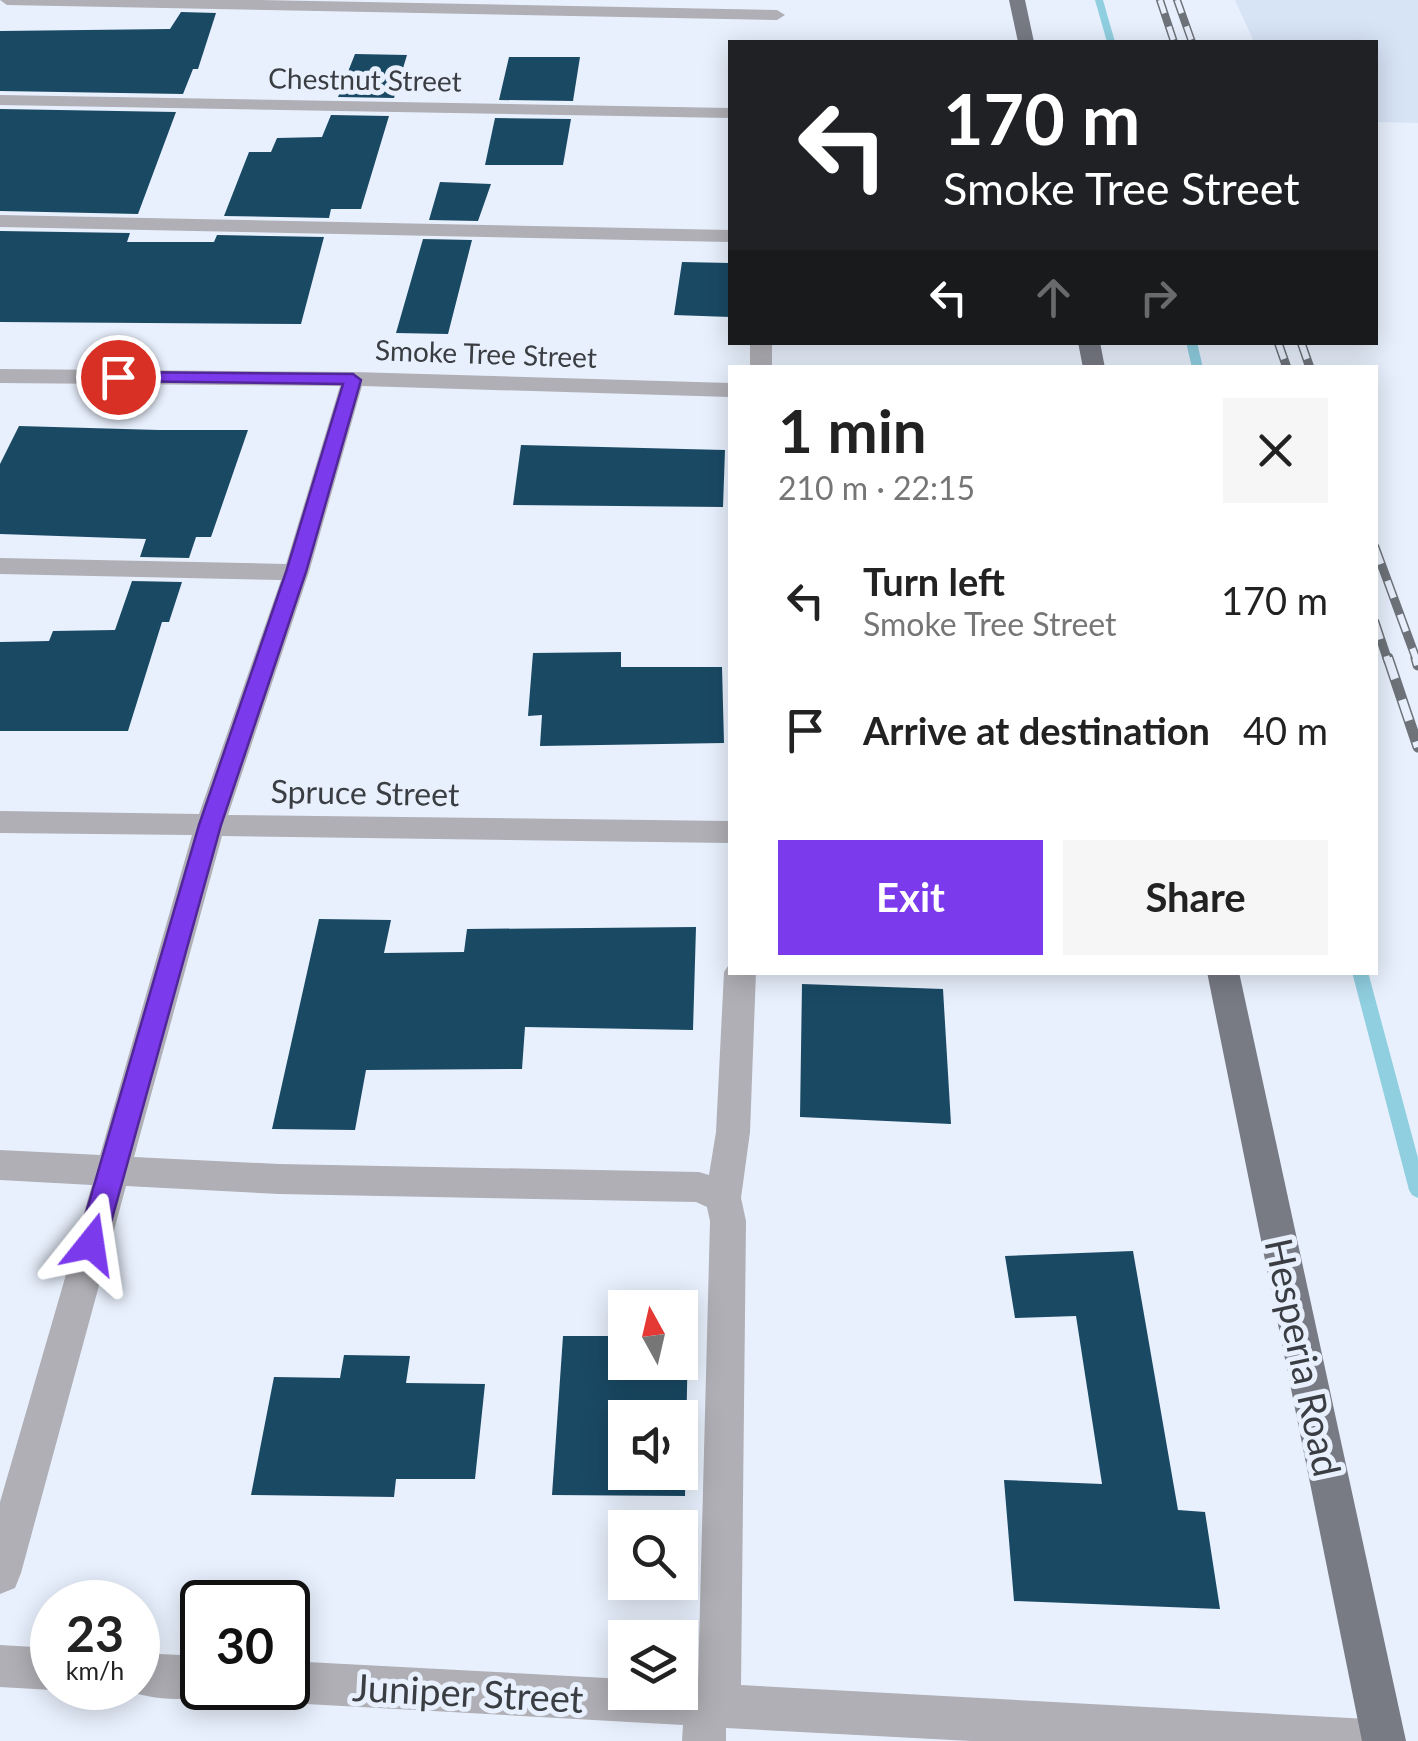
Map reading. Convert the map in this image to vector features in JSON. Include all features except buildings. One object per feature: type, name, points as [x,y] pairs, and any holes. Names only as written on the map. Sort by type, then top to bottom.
[{"type":"main road","points":[[1017,0],[1026,40]]},
{"type":"main road","name":"Hesperia Road","points":[[1224,975],[1384,1741]]},
{"type":"street","points":[[7,0],[777,15]]},
{"type":"street","name":"Chestnut Street","points":[[0,100],[728,113]]},
{"type":"street","points":[[0,221],[728,236]]},
{"type":"street","name":"Smoke Tree Street","points":[[0,376],[728,390]]},
{"type":"street","points":[[0,1574],[210,825],[296,572],[353,380]]},
{"type":"street","points":[[0,566],[296,572]]},
{"type":"street","name":"Spruce Street","points":[[0,822],[728,832]]},
{"type":"street","points":[[709,1717],[728,1221],[723,1198],[733,1132],[740,975]]},
{"type":"street","points":[[0,1166],[279,1179],[699,1187],[723,1198]]},
{"type":"street","points":[[0,1666],[30,1668]]},
{"type":"street","name":"Juniper Street","points":[[310,1684],[709,1717],[1368,1741]]},
{"type":"shaded area","points":[[1235,0],[1418,0],[1418,123],[1378,122],[1378,40],[1253,40]]},
{"type":"waterway","points":[[1099,0],[1110,40]]},
{"type":"waterway","points":[[1192,345],[1197,365]]},
{"type":"waterway","points":[[1361,975],[1418,1190]]},
{"type":"railway","points":[[1160,0],[1173,40]]},
{"type":"railway","points":[[1177,0],[1191,40]]},
{"type":"railway","points":[[1279,345],[1286,365]]},
{"type":"railway","points":[[1302,345],[1309,365]]},
{"type":"railway","points":[[1378,555],[1416,659]]},
{"type":"railway","points":[[1378,631],[1388,661]]},
{"type":"railway","points":[[1388,658],[1418,747]]},
{"type":"railway","points":[[1416,659],[1418,665]]},
{"type":"route","points":[[91,1244],[210,825],[296,572],[353,380],[118,377]]}]
